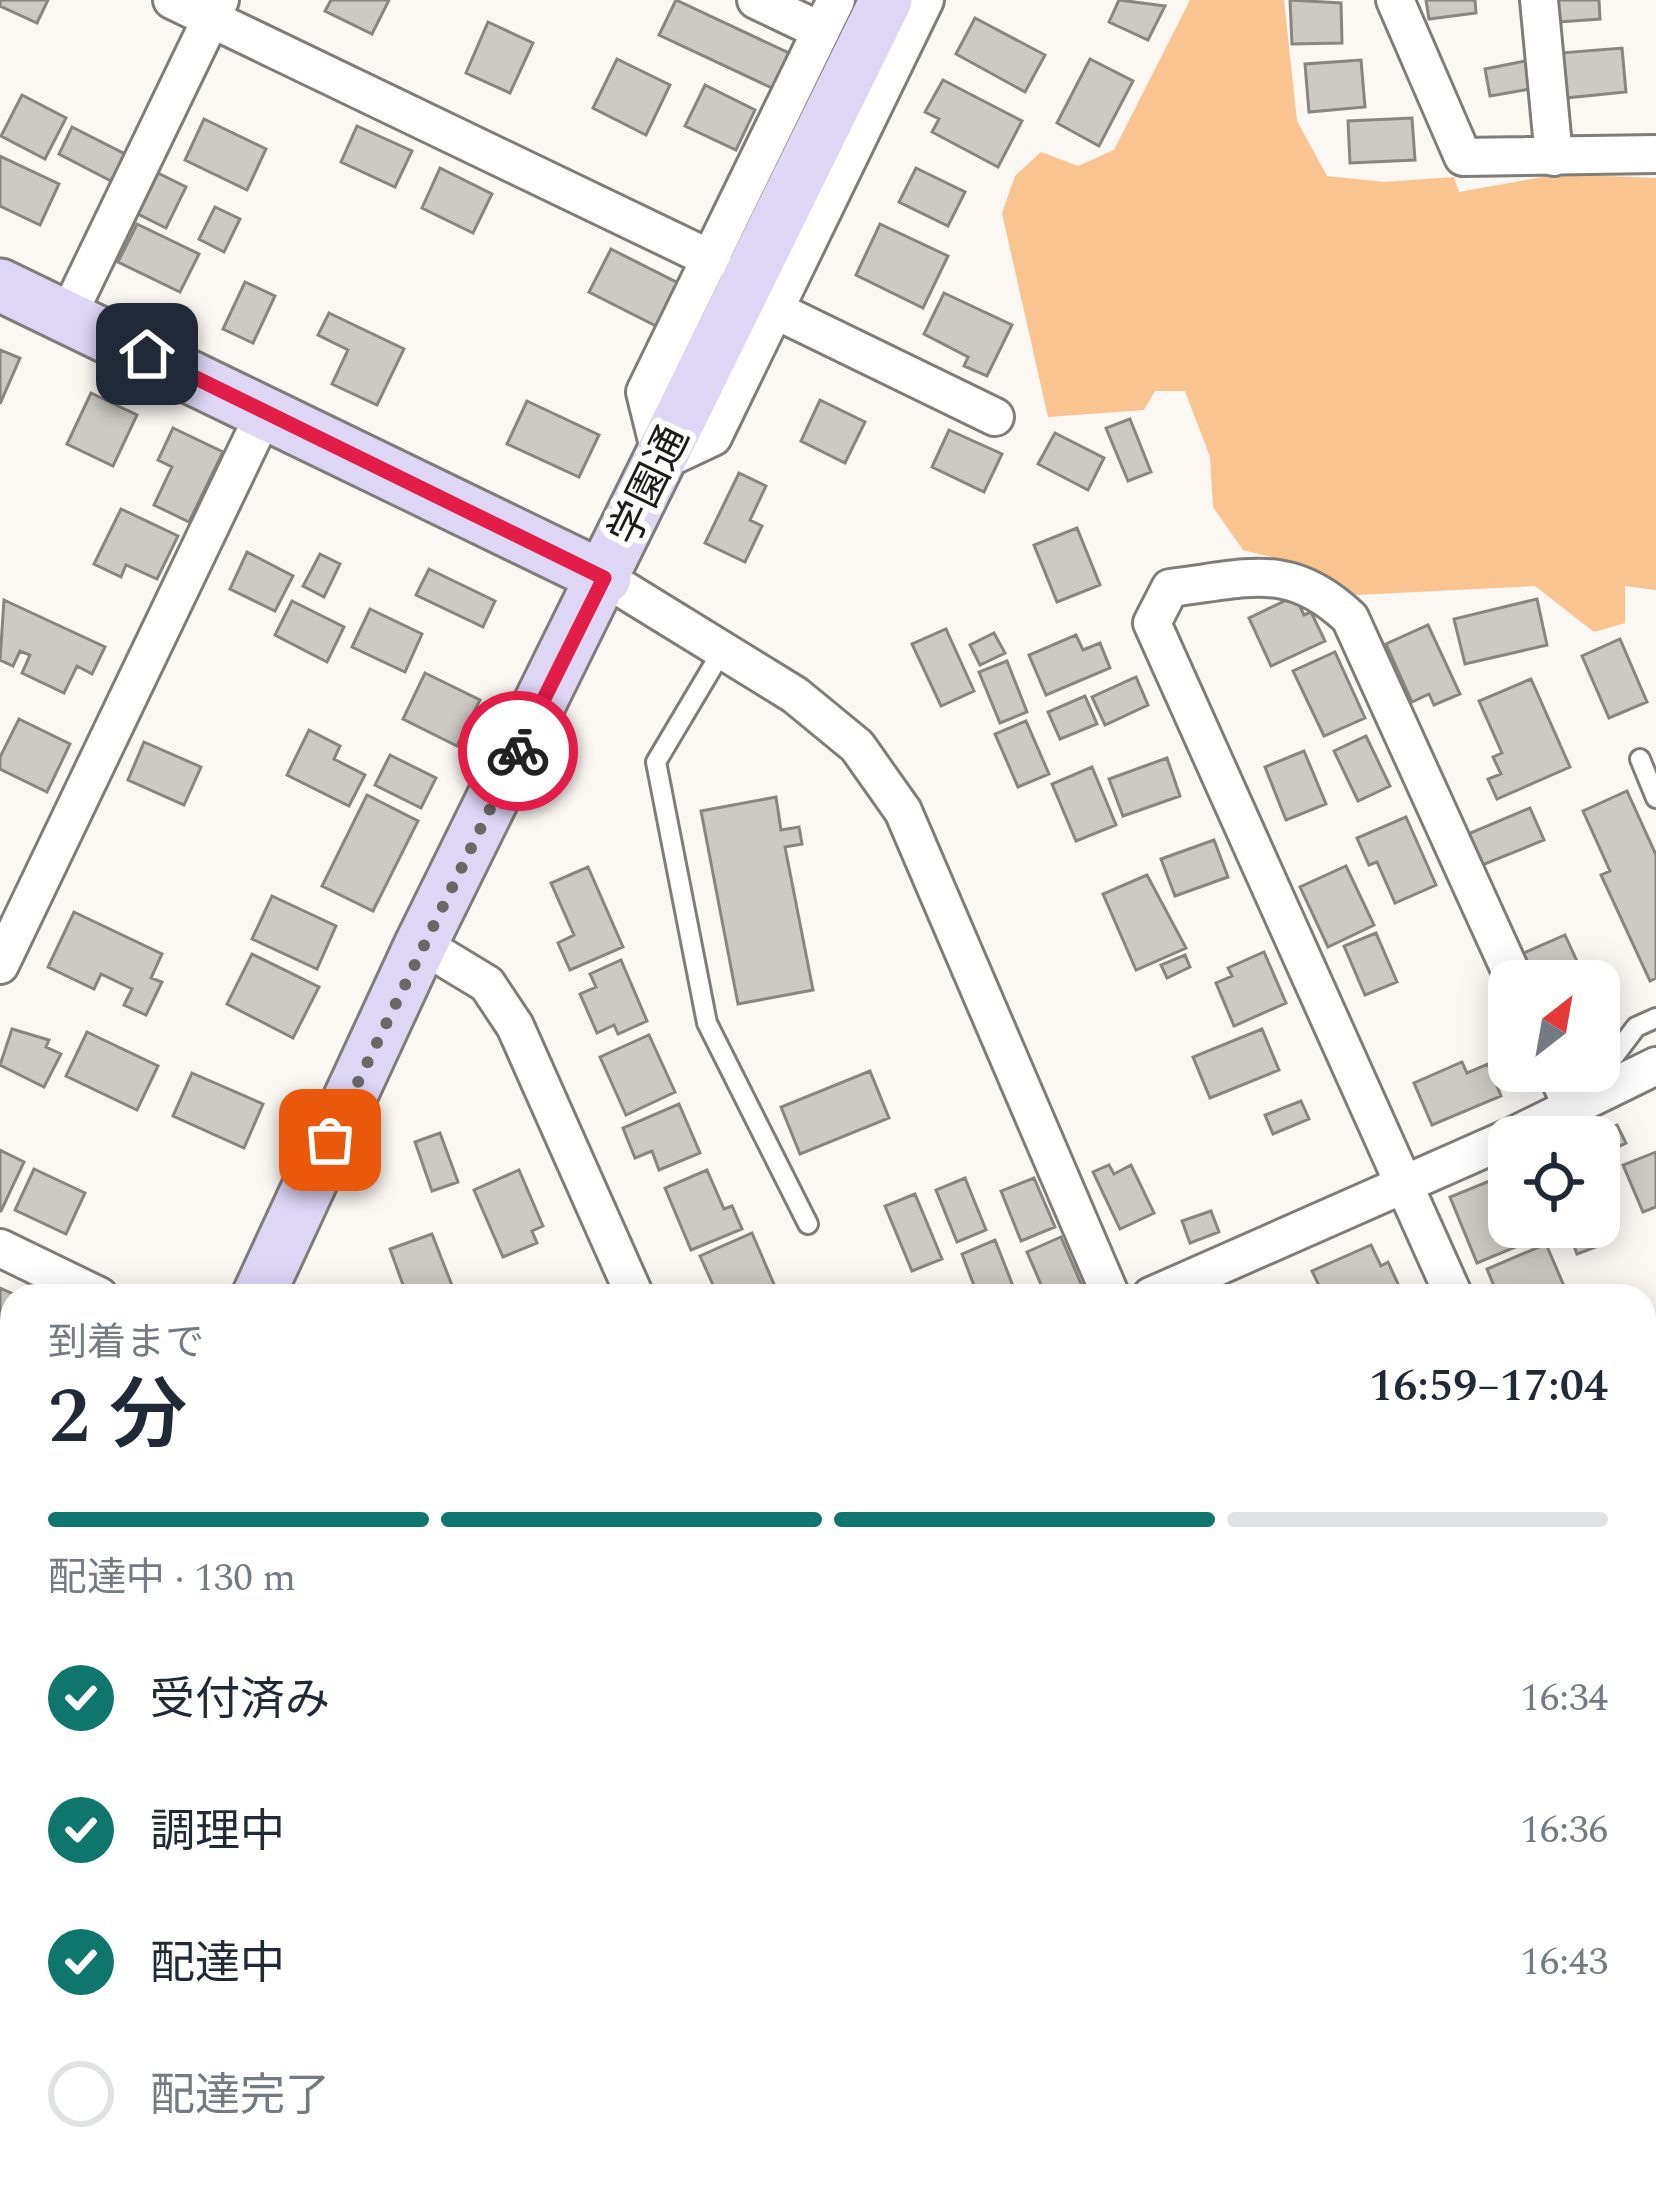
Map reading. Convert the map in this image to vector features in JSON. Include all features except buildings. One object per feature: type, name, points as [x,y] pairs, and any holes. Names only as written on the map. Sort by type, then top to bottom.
[{"type":"street","points":[[172,0],[216,9],[713,260]]},
{"type":"street","points":[[756,0],[828,15],[645,392],[662,461],[713,437],[925,0]]},
{"type":"street","name":"学園通","points":[[264,1284],[421,944],[886,0]]},
{"type":"street","points":[[1395,0],[1463,157],[1656,154]]},
{"type":"street","points":[[1539,0],[1554,157]]},
{"type":"street","points":[[68,316],[216,9]]},
{"type":"street","points":[[0,285],[604,578],[795,695],[856,746],[903,811],[1106,1284]]},
{"type":"street","points":[[775,310],[995,417]]},
{"type":"street","points":[[0,965],[265,412]]},
{"type":"street","points":[[1449,1284],[1152,622],[1170,588],[1275,576],[1319,589],[1350,618],[1505,960]]},
{"type":"street","points":[[421,944],[487,984],[515,1026],[629,1284]]},
{"type":"street","points":[[1560,1116],[1656,1066]]},
{"type":"street","points":[[1566,1092],[1574,1110]]},
{"type":"street","points":[[1178,1284],[1488,1147]]},
{"type":"street","points":[[0,1248],[75,1284]]},
{"type":"lane","points":[[722,651],[656,763],[707,1023],[808,1223]]},
{"type":"lane","points":[[1640,759],[1656,797]]},
{"type":"lane","points":[[1574,1110],[1636,1028],[1656,1018]]},
{"type":"shaded area","points":[[1190,0],[1284,0],[1297,121],[1327,176],[1385,182],[1454,177],[1459,192],[1559,174],[1656,178],[1656,590],[1625,586],[1625,623],[1594,632],[1535,586],[1357,595],[1306,566],[1243,550],[1213,507],[1210,457],[1185,391],[1155,391],[1144,410],[1048,417],[1002,213],[1015,176],[1041,152],[1078,166],[1114,150]]},
{"type":"way so far","points":[[330,1140],[518,751]]},
{"type":"route","points":[[147,354],[604,578],[518,751]]}]
